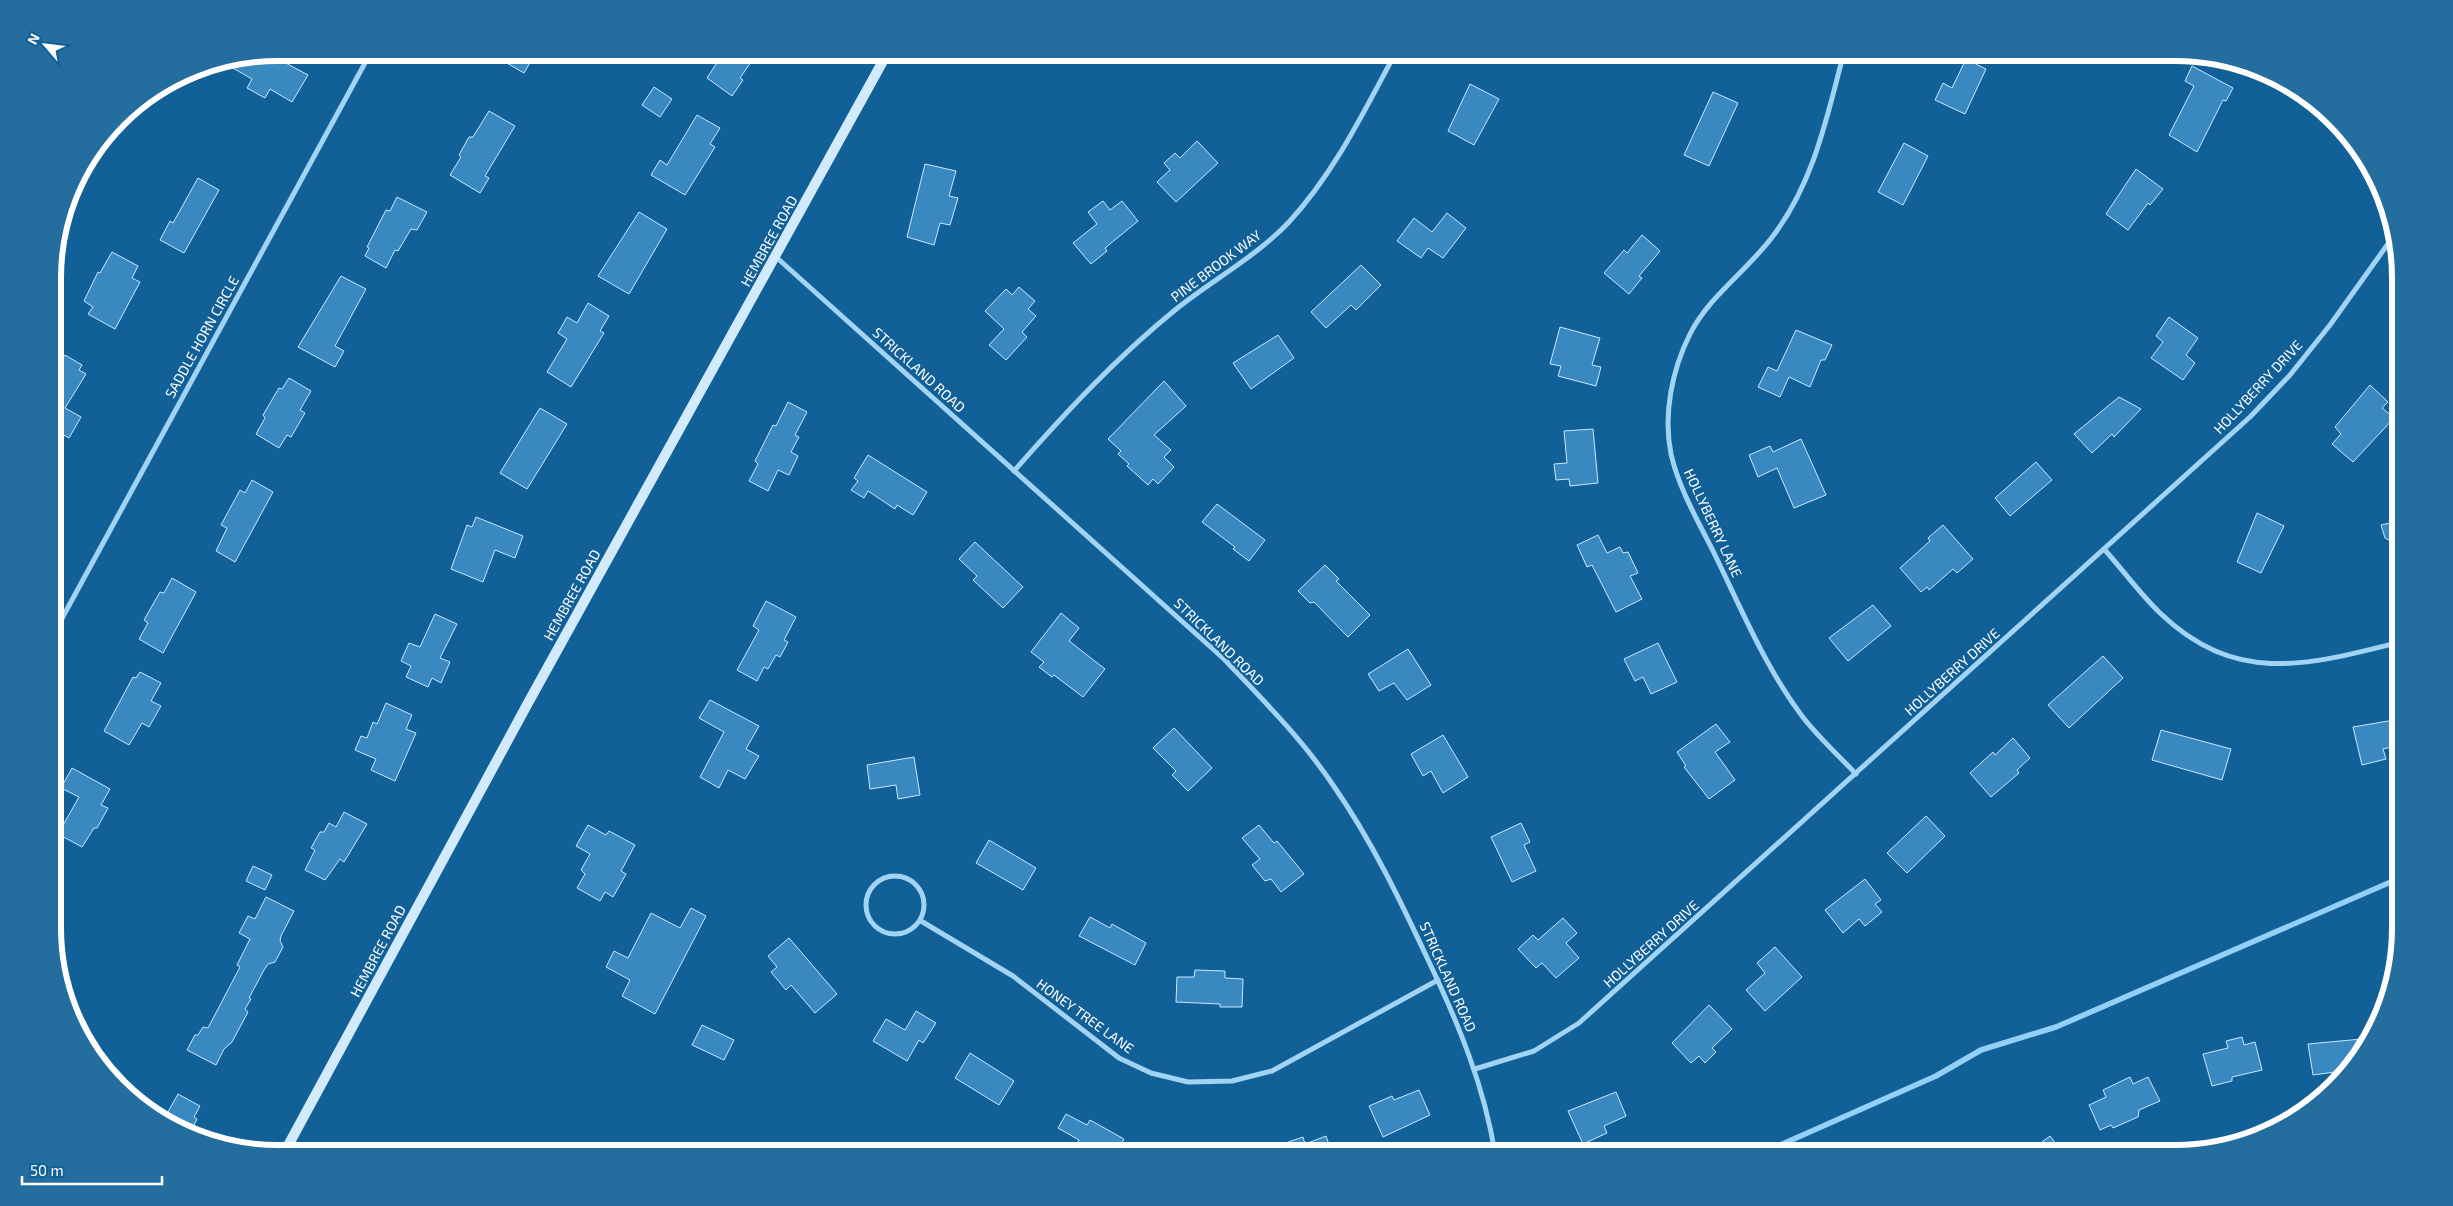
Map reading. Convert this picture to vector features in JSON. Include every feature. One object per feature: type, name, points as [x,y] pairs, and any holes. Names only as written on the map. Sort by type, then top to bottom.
[{"type":"street","name":"SADDLE HORN CIRCLE","points":[[61,620],[366,61]]},
{"type":"street","name":"HEMBREE ROAD","points":[[289,1145],[528,703],[883,61]]},
{"type":"street","name":"PINE BROOK WAY","points":[[1014,470],[1082,394],[1122,355],[1176,309],[1262,248],[1288,223],[1311,196],[1341,153],[1391,61]]},
{"type":"street","name":"HOLLYBERRY LANE","points":[[1842,61],[1822,139],[1806,182],[1772,237],[1710,305],[1690,333],[1673,375],[1668,420],[1671,454],[1681,486],[1770,665],[1803,717],[1856,774]]},
{"type":"street","name":"HOLLYBERRY DRIVE","points":[[1475,1069],[1534,1050],[1579,1023],[2104,550],[2250,417],[2290,374],[2330,325],[2389,242]]},
{"type":"street","name":"STRICKLAND ROAD","points":[[776,257],[1224,659],[1291,730],[1332,784],[1369,840],[1395,890],[1460,1028],[1475,1069],[1493,1145]]},
{"type":"street","points":[[2104,550],[2160,613],[2191,638],[2215,651],[2238,659],[2265,664],[2289,665],[2326,661],[2392,644]]},
{"type":"street","points":[[903,877],[911,880],[918,886],[923,895],[924,904],[921,921],[904,933],[884,932],[870,919],[866,909],[870,890],[885,878],[903,877]]},
{"type":"street","name":"HONEY TREE LANE","points":[[921,921],[1013,976],[1119,1058],[1151,1073],[1188,1082],[1232,1081],[1272,1071],[1438,980]]},
{"type":"building","points":[[282,61],[308,75],[292,102],[270,89],[265,98],[247,88],[252,79],[230,67]]},
{"type":"building","points":[[503,61],[531,61],[524,73]]},
{"type":"building","points":[[718,61],[752,61],[740,78],[743,80],[732,96],[707,78]]},
{"type":"building","points":[[1965,61],[1970,61],[1986,69],[1965,114],[1935,100],[1943,83],[1952,88]]},
{"type":"building","points":[[2192,66],[2233,88],[2226,101],[2223,100],[2197,152],[2169,135],[2194,86],[2185,81]]},
{"type":"building","points":[[1470,84],[1499,99],[1474,145],[1448,131]]},
{"type":"building","points":[[654,87],[672,99],[660,117],[642,105]]},
{"type":"building","points":[[1713,92],[1738,103],[1709,166],[1684,155]]},
{"type":"building","points":[[489,111],[515,126],[485,176],[489,178],[480,193],[450,175],[461,157],[459,155],[469,137],[473,137]]},
{"type":"building","points":[[697,115],[720,128],[710,144],[715,147],[685,195],[651,175],[660,160],[667,165]]},
{"type":"building","points":[[1197,141],[1218,163],[1176,202],[1157,182],[1170,170],[1164,163],[1175,153],[1180,158]]},
{"type":"building","points":[[1904,143],[1928,156],[1903,205],[1878,192]]},
{"type":"building","points":[[925,164],[956,171],[949,196],[958,198],[950,225],[940,223],[934,245],[907,237]]},
{"type":"building","points":[[2136,169],[2163,189],[2150,205],[2148,203],[2128,230],[2106,214]]},
{"type":"building","points":[[198,178],[219,190],[184,253],[160,240],[170,221],[173,223]]},
{"type":"building","points":[[397,197],[427,212],[417,230],[411,229],[398,251],[395,250],[386,268],[365,256],[369,248],[367,247],[386,210],[390,211]]},
{"type":"building","points":[[1103,201],[1110,210],[1122,201],[1138,221],[1105,248],[1107,251],[1091,264],[1073,243],[1097,224],[1088,212]]},
{"type":"building","points":[[639,212],[667,229],[629,294],[598,276]]},
{"type":"building","points":[[1447,213],[1466,228],[1443,258],[1428,248],[1421,258],[1397,241],[1414,218],[1432,232]]},
{"type":"building","points":[[1642,235],[1660,251],[1639,276],[1642,278],[1629,294],[1604,273],[1624,250],[1627,253]]},
{"type":"building","points":[[112,252],[138,266],[132,278],[140,282],[115,329],[88,314],[93,307],[84,301],[98,272],[100,273]]},
{"type":"building","points":[[1361,265],[1381,285],[1356,310],[1351,305],[1326,328],[1311,312]]},
{"type":"building","points":[[341,276],[366,289],[335,346],[344,351],[335,367],[298,347]]},
{"type":"building","points":[[1019,287],[1035,301],[1028,309],[1036,316],[1022,332],[1027,337],[1006,360],[989,345],[1004,329],[985,311],[1006,289],[1012,295]]},
{"type":"building","points":[[588,303],[609,316],[600,331],[604,333],[571,387],[547,372],[567,339],[558,333],[567,317],[577,323]]},
{"type":"building","points":[[2169,317],[2198,338],[2186,355],[2195,363],[2183,380],[2151,358],[2163,342],[2156,336]]},
{"type":"building","points":[[1560,327],[1600,338],[1592,365],[1601,367],[1596,386],[1558,376],[1561,366],[1550,364]]},
{"type":"building","points":[[1796,330],[1832,345],[1825,360],[1821,360],[1810,387],[1789,377],[1780,397],[1758,387],[1768,367],[1777,371]]},
{"type":"building","points":[[1278,335],[1294,358],[1251,389],[1233,363]]},
{"type":"building","points":[[65,355],[82,365],[79,370],[86,374],[65,408],[81,417],[69,438],[61,434],[61,361]]},
{"type":"building","points":[[289,378],[311,391],[300,410],[305,413],[291,437],[287,435],[279,448],[256,434],[265,418],[263,415],[279,388],[282,389]]},
{"type":"building","points":[[1164,381],[1186,406],[1154,435],[1171,450],[1164,457],[1174,467],[1158,484],[1153,479],[1148,485],[1127,466],[1129,464],[1118,454],[1121,451],[1108,439]]},
{"type":"building","points":[[2370,385],[2388,402],[2382,408],[2392,416],[2392,420],[2353,462],[2332,444],[2341,434],[2335,427]]},
{"type":"building","points":[[2119,397],[2141,409],[2114,437],[2112,434],[2092,453],[2074,434]]},
{"type":"building","points":[[788,402],[807,412],[795,435],[799,437],[791,452],[798,456],[789,475],[778,470],[768,491],[749,481],[758,464],[755,461],[773,425],[776,426]]},
{"type":"building","points":[[540,408],[567,424],[527,489],[500,473]]},
{"type":"building","points":[[1593,429],[1598,483],[1570,486],[1569,479],[1556,480],[1554,464],[1567,463],[1564,431]]},
{"type":"building","points":[[1801,439],[1826,495],[1794,508],[1777,468],[1758,477],[1749,455],[1770,446],[1773,452]]},
{"type":"building","points":[[868,455],[927,492],[913,515],[897,505],[895,509],[868,491],[864,498],[851,490],[858,481],[854,478]]},
{"type":"building","points":[[2036,462],[2052,480],[2010,516],[1995,498]]},
{"type":"building","points":[[252,480],[273,492],[235,562],[216,551],[227,528],[221,525],[240,490],[245,493]]},
{"type":"building","points":[[1217,504],[1265,540],[1249,561],[1233,549],[1235,547],[1202,522]]},
{"type":"building","points":[[2257,513],[2284,526],[2261,573],[2237,562]]},
{"type":"building","points":[[476,517],[523,536],[515,558],[495,550],[483,582],[451,569],[467,525],[472,527]]},
{"type":"building","points":[[2392,523],[2392,542],[2385,538],[2381,525]]},
{"type":"building","points":[[1943,525],[1973,559],[1957,573],[1953,569],[1929,590],[1927,587],[1921,592],[1900,568],[1930,541],[1928,538]]},
{"type":"building","points":[[1598,535],[1607,553],[1620,547],[1623,553],[1628,552],[1638,573],[1630,576],[1642,599],[1616,612],[1592,565],[1587,567],[1577,545]]},
{"type":"building","points":[[975,542],[1023,587],[1003,608],[973,580],[977,576],[959,559]]},
{"type":"building","points":[[1325,565],[1339,579],[1336,581],[1370,615],[1348,637],[1314,602],[1310,603],[1298,591]]},
{"type":"building","points":[[172,578],[196,592],[163,653],[139,639],[148,623],[144,620],[160,592],[164,593]]},
{"type":"building","points":[[766,601],[796,617],[784,640],[788,642],[780,657],[776,655],[768,669],[764,667],[757,681],[737,670],[759,630],[753,626]]},
{"type":"building","points":[[1873,605],[1891,626],[1848,661],[1829,638]]},
{"type":"building","points":[[1061,613],[1079,628],[1069,641],[1105,669],[1083,697],[1054,675],[1052,677],[1039,667],[1044,662],[1031,652]]},
{"type":"building","points":[[435,614],[457,624],[440,658],[450,662],[441,683],[432,678],[428,687],[406,677],[411,666],[401,661],[409,643],[420,647]]},
{"type":"building","points":[[1658,643],[1677,682],[1651,694],[1643,677],[1635,681],[1624,659]]},
{"type":"building","points":[[1408,649],[1431,685],[1407,700],[1394,683],[1379,691],[1368,674]]},
{"type":"building","points":[[2103,656],[2123,678],[2069,728],[2048,705]]},
{"type":"building","points":[[140,672],[161,683],[151,701],[161,706],[149,727],[142,723],[129,745],[104,731],[133,677],[136,678]]},
{"type":"building","points":[[710,700],[759,726],[746,749],[759,756],[745,779],[728,770],[719,788],[700,777],[724,732],[699,718]]},
{"type":"building","points":[[386,703],[412,715],[406,729],[416,733],[395,781],[371,770],[376,759],[355,750],[361,736],[367,738],[373,722],[377,724]]},
{"type":"building","points":[[2392,720],[2392,747],[2383,749],[2386,759],[2362,765],[2353,727]]},
{"type":"building","points":[[1716,724],[1730,742],[1715,752],[1735,780],[1709,799],[1684,767],[1686,766],[1677,752]]},
{"type":"building","points":[[1174,728],[1212,768],[1188,791],[1172,775],[1176,771],[1153,748]]},
{"type":"building","points":[[2161,730],[2231,749],[2222,780],[2152,760]]},
{"type":"building","points":[[1443,735],[1468,777],[1443,793],[1431,771],[1423,776],[1411,754]]},
{"type":"building","points":[[2013,738],[2030,758],[2017,770],[2019,773],[1991,797],[1970,773],[1993,752],[1995,755]]},
{"type":"building","points":[[914,757],[920,795],[898,799],[896,785],[870,789],[867,765]]},
{"type":"building","points":[[72,768],[110,789],[101,805],[108,808],[97,828],[94,828],[82,847],[61,836],[61,829],[79,797],[61,788]]},
{"type":"building","points":[[344,812],[367,824],[344,862],[340,859],[325,880],[305,870],[315,850],[311,848],[320,832],[324,832],[329,823],[336,827]]},
{"type":"building","points":[[1926,816],[1945,836],[1907,873],[1887,853]]},
{"type":"building","points":[[1521,823],[1530,842],[1524,845],[1536,871],[1512,882],[1491,837]]},
{"type":"building","points":[[588,825],[606,835],[609,831],[635,845],[621,871],[626,874],[613,897],[605,892],[600,901],[577,888],[585,874],[581,870],[590,854],[576,846]]},
{"type":"building","points":[[1259,825],[1274,843],[1277,841],[1304,874],[1281,892],[1271,879],[1265,881],[1252,865],[1260,859],[1242,838]]},
{"type":"building","points":[[989,840],[1036,868],[1023,890],[976,863]]},
{"type":"building","points":[[253,866],[272,875],[265,890],[246,881]]},
{"type":"building","points":[[1865,879],[1881,900],[1875,904],[1882,912],[1865,926],[1859,919],[1843,933],[1825,910]]},
{"type":"building","points":[[266,897],[294,911],[281,936],[280,941],[283,947],[275,962],[268,964],[264,970],[249,998],[251,999],[245,1009],[248,1012],[232,1042],[224,1049],[216,1065],[187,1050],[195,1035],[198,1035],[203,1027],[208,1028],[240,967],[237,965],[250,939],[239,933],[248,916],[255,919]]},
{"type":"building","points":[[691,908],[706,916],[655,1014],[622,996],[630,980],[606,967],[614,951],[628,958],[651,913],[680,928]]},
{"type":"building","points":[[1090,917],[1110,928],[1112,924],[1146,943],[1135,965],[1079,936]]},
{"type":"building","points":[[1563,918],[1577,933],[1566,943],[1579,958],[1556,978],[1542,963],[1536,968],[1518,949],[1533,935],[1538,940]]},
{"type":"building","points":[[789,938],[837,994],[815,1013],[791,985],[786,990],[771,972],[777,967],[768,956]]},
{"type":"building","points":[[1775,947],[1802,977],[1765,1011],[1746,990],[1765,973],[1757,963]]},
{"type":"building","points":[[1195,970],[1225,971],[1225,978],[1243,979],[1242,1007],[1220,1007],[1220,1004],[1176,1002],[1177,977],[1194,977]]},
{"type":"building","points":[[1709,1005],[1732,1029],[1712,1048],[1716,1052],[1705,1063],[1699,1056],[1691,1063],[1672,1043]]},
{"type":"building","points":[[916,1011],[936,1023],[923,1043],[919,1040],[907,1061],[873,1041],[886,1019],[905,1030]]},
{"type":"building","points":[[702,1025],[734,1040],[724,1060],[692,1045]]},
{"type":"building","points":[[2242,1037],[2244,1045],[2255,1042],[2262,1070],[2232,1077],[2232,1081],[2212,1086],[2203,1054],[2228,1048],[2226,1041]]},
{"type":"building","points":[[2361,1039],[2337,1072],[2313,1075],[2308,1044]]},
{"type":"building","points":[[970,1053],[1014,1081],[999,1105],[955,1078]]},
{"type":"building","points":[[2130,1077],[2133,1084],[2148,1077],[2160,1101],[2139,1110],[2138,1117],[2113,1128],[2111,1125],[2100,1130],[2089,1105],[2106,1097],[2103,1090]]},
{"type":"building","points":[[1419,1090],[1430,1115],[1383,1137],[1369,1106],[1392,1096],[1394,1100]]},
{"type":"building","points":[[1616,1092],[1626,1116],[1604,1126],[1607,1133],[1583,1144],[1568,1111]]},
{"type":"building","points":[[178,1094],[200,1106],[194,1117],[197,1119],[193,1127],[167,1114]]},
{"type":"building","points":[[1066,1114],[1087,1125],[1090,1120],[1124,1139],[1121,1145],[1079,1145],[1077,1144],[1079,1140],[1058,1128]]},
{"type":"building","points":[[1326,1136],[1329,1145],[1280,1145],[1303,1137],[1305,1144]]},
{"type":"building","points":[[2050,1136],[2057,1145],[2038,1145]]},
{"type":"waterway","points":[[1780,1145],[1936,1076],[1981,1050],[2056,1027],[2392,881]]}]
